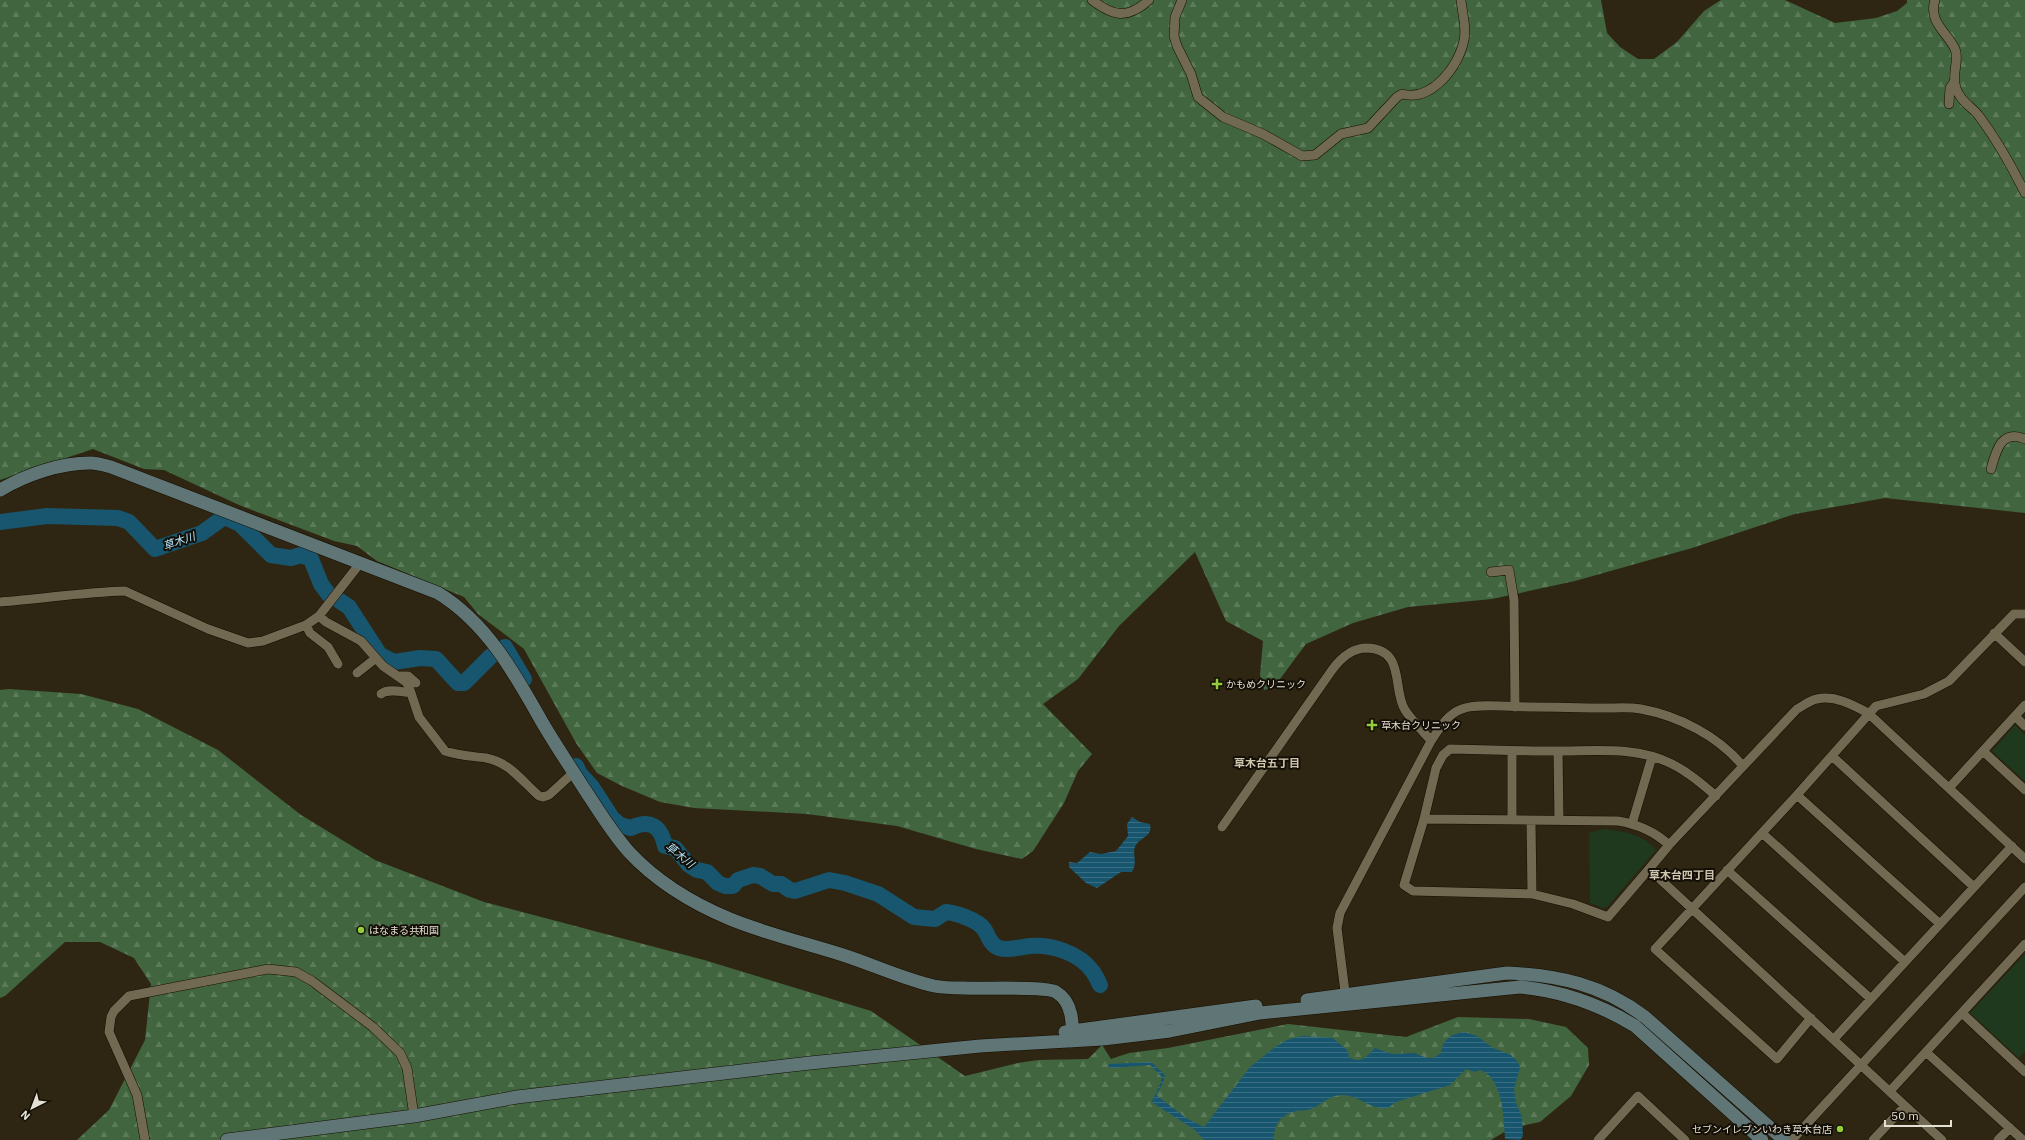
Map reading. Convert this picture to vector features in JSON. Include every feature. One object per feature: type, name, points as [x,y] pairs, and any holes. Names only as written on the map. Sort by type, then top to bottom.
[{"type":"street","points":[[1092,0],[1108,10],[1122,14],[1134,12],[1149,0]]},
{"type":"street","points":[[1182,0],[1175,17],[1174,36],[1176,46],[1191,74],[1198,96],[1223,117],[1263,134],[1298,154],[1307,157],[1315,155],[1341,134],[1368,128],[1397,97],[1402,94],[1407,95],[1427,91],[1441,83],[1455,64],[1464,40],[1461,0]]},
{"type":"street","points":[[1935,0],[1935,18],[1942,32],[1952,43],[1956,54],[1954,82],[1959,95],[1978,115],[1993,135],[2025,193]]},
{"type":"street","points":[[1949,104],[1950,88],[1954,82]]},
{"type":"street","points":[[1991,469],[1997,448],[2003,442],[2016,436],[2025,439]]},
{"type":"street","points":[[0,490],[33,474],[64,466],[91,463],[111,467],[361,562],[438,593],[449,600],[475,622],[492,642],[518,679],[553,741],[612,831],[630,853],[661,880],[695,902],[730,919],[936,987],[995,989],[1046,988],[1056,992],[1066,1002],[1070,1012],[1072,1036]]},
{"type":"street","points":[[0,602],[111,590],[125,591],[208,629],[248,643],[263,641],[306,625],[319,616],[361,562]]},
{"type":"street","points":[[1491,572],[1509,570],[1514,600],[1516,707]]},
{"type":"street","points":[[1811,1018],[1777,1059],[1655,949],[1797,795],[1868,713],[1876,706],[1924,694],[1949,681],[2014,614],[2025,614]]},
{"type":"street","points":[[319,616],[326,622],[361,641],[385,668],[408,684],[419,717],[446,751],[500,762],[513,770],[539,796],[543,798],[549,795],[574,772]]},
{"type":"street","points":[[306,625],[310,633],[328,647],[338,664]]},
{"type":"street","points":[[1994,633],[2025,662]]},
{"type":"street","points":[[1222,827],[1338,661],[1360,648],[1377,649],[1390,659],[1398,673],[1399,691],[1405,710],[1431,742]]},
{"type":"street","points":[[358,673],[376,658]]},
{"type":"street","points":[[398,676],[408,676],[416,683]]},
{"type":"street","points":[[380,694],[390,691],[411,693]]},
{"type":"street","points":[[1716,796],[1698,780],[1672,764],[1637,753],[1603,750],[1512,751],[1450,749],[1442,755],[1436,768],[1424,819],[1404,885],[1413,891],[1532,894],[1573,904],[1608,917],[1669,845],[1716,796],[1797,709],[1816,699],[1834,698],[1853,705],[1868,713],[2025,859]]},
{"type":"street","points":[[1949,788],[2025,704]]},
{"type":"street","points":[[1346,1000],[1337,928],[1340,913],[1431,742],[1443,722],[1462,709],[1471,707],[1516,707],[1640,709],[1665,715],[1689,725],[1715,741],[1736,757],[1744,766]]},
{"type":"street","points":[[2015,716],[2025,726]]},
{"type":"street","points":[[1512,751],[1512,820]]},
{"type":"street","points":[[1558,751],[1559,820]]},
{"type":"street","points":[[1983,751],[2025,790]]},
{"type":"street","points":[[1832,756],[1974,887]]},
{"type":"street","points":[[1632,824],[1652,757]]},
{"type":"street","points":[[1797,795],[1940,924]]},
{"type":"street","points":[[1424,819],[1618,821],[1632,824],[1647,830],[1669,845]]},
{"type":"street","points":[[1531,821],[1532,894]]},
{"type":"street","points":[[1762,833],[1905,962]]},
{"type":"street","points":[[1834,1039],[2012,846]]},
{"type":"street","points":[[1649,869],[1942,1140]]},
{"type":"street","points":[[1727,870],[1871,999]]},
{"type":"street","points":[[1792,1140],[2025,887]]},
{"type":"street","points":[[1890,1091],[2025,944]]},
{"type":"street","points":[[145,1140],[137,1095],[109,1032],[111,1018],[114,1011],[129,996],[268,969],[296,972],[312,981],[388,1039],[400,1053],[406,1068],[414,1116]]},
{"type":"street","points":[[227,1140],[414,1116],[517,1097],[810,1063],[1072,1036],[1346,1000],[1507,973],[1538,974],[1586,985],[1626,1002],[1646,1017],[1784,1140]]},
{"type":"street","points":[[1346,1000],[1520,987],[1546,990],[1588,1002],[1611,1012],[1635,1026],[1762,1140]]},
{"type":"street","points":[[1962,1013],[2023,1066]]},
{"type":"street","points":[[1926,1052],[2023,1140]]},
{"type":"street","points":[[1604,1138],[1638,1096],[1685,1140]]},
{"type":"street","points":[[1873,1140],[1905,1106]]},
{"type":"street","points":[[1998,1140],[2010,1128]]},
{"type":"green space","points":[[0,0],[1601,0],[1607,33],[1620,47],[1638,59],[1654,59],[1677,42],[1704,11],[1721,0],[1785,0],[1835,23],[1876,18],[1897,11],[1907,3],[1907,0],[2025,0],[2025,513],[1885,498],[1795,514],[1692,548],[1575,581],[1492,599],[1408,607],[1353,623],[1306,644],[1274,687],[1264,690],[1260,675],[1263,641],[1226,621],[1195,552],[1119,626],[1078,679],[1043,704],[1092,754],[1078,771],[1064,803],[1033,851],[1022,859],[976,849],[897,826],[807,814],[694,808],[660,802],[622,786],[597,773],[576,743],[524,649],[478,614],[464,597],[377,561],[357,546],[334,541],[239,505],[164,470],[144,469],[93,449],[0,480]]},
{"type":"green space","points":[[9,689],[81,694],[138,709],[218,750],[301,815],[375,860],[484,902],[704,960],[871,1011],[965,1076],[1018,1063],[1038,1060],[1088,1059],[1102,1045],[1111,1059],[1129,1053],[1168,1048],[1288,1024],[1406,1037],[1458,1017],[1529,1019],[1566,1027],[1588,1048],[1589,1065],[1571,1096],[1540,1122],[1511,1128],[1491,1140],[77,1140],[109,1110],[145,1040],[151,984],[134,958],[100,942],[65,942],[5,996],[0,998],[0,690]]},
{"type":"green space","points":[[2015,725],[2025,735],[2025,781],[1992,751]]},
{"type":"green space","points":[[1604,829],[1640,837],[1652,845],[1656,850],[1607,907],[1604,908],[1590,903],[1589,833]]},
{"type":"green space","points":[[2025,954],[2025,1051],[2019,1058],[1970,1013]]},
{"type":"water","points":[[1132,817],[1140,822],[1150,824],[1150,832],[1137,843],[1135,847],[1135,865],[1132,872],[1121,872],[1097,888],[1086,883],[1069,867],[1069,862],[1077,863],[1090,852],[1101,854],[1116,851],[1128,836],[1127,824]]},
{"type":"water","points":[[1464,1032],[1477,1036],[1493,1048],[1511,1055],[1518,1062],[1520,1068],[1514,1089],[1516,1103],[1522,1117],[1523,1136],[1520,1140],[1505,1139],[1503,1110],[1498,1090],[1488,1074],[1480,1070],[1475,1072],[1466,1069],[1450,1085],[1396,1102],[1388,1108],[1376,1107],[1350,1096],[1335,1096],[1311,1109],[1296,1111],[1286,1115],[1276,1125],[1274,1140],[1204,1140],[1195,1130],[1153,1103],[1152,1101],[1161,1082],[1161,1076],[1150,1065],[1112,1068],[1108,1066],[1109,1064],[1151,1062],[1165,1075],[1163,1083],[1156,1095],[1186,1118],[1204,1127],[1250,1067],[1275,1047],[1287,1040],[1302,1036],[1333,1038],[1347,1050],[1350,1058],[1354,1060],[1361,1060],[1375,1048],[1392,1054],[1414,1053],[1427,1058],[1433,1058],[1441,1053],[1443,1045],[1448,1038],[1455,1034]]},
{"type":"waterway","name":"草木川","points":[[0,522],[47,516],[118,518],[129,522],[155,549],[202,533],[224,517],[240,524],[271,555],[291,558],[301,555],[311,559],[321,584],[329,595]]},
{"type":"waterway","name":"草木川","points":[[337,599],[349,607],[380,655],[394,662],[420,658],[436,659],[458,683],[464,683],[491,656]]},
{"type":"waterway","name":"草木川","points":[[505,647],[524,679]]},
{"type":"waterway","name":"草木川","points":[[576,766],[580,774],[592,787],[612,818],[620,825],[631,828],[644,824],[654,826],[661,833],[665,846],[675,848],[689,865],[697,870],[707,872],[718,883],[725,886],[733,886],[738,880],[753,875],[760,876],[773,884],[781,884],[790,890],[795,891],[829,880],[845,883],[878,894],[914,917],[935,919],[946,912],[966,918],[981,926],[992,943],[999,948],[1011,949],[1038,946],[1056,948],[1064,951],[1073,955],[1087,965],[1100,985]]},
{"type":"place","name":"かもめクリニック","points":[[1217,684]]},
{"type":"place","name":"草木台クリニック","points":[[1372,725]]},
{"type":"place","name":"はなまる共和国","points":[[361,930]]},
{"type":"place","name":"セブンイレブンいわき草木台店","points":[[1840,1129]]},
{"type":"district","name":"草木台五丁目","points":[[1267,763]]},
{"type":"district","name":"草木台四丁目","points":[[1682,875]]}]
